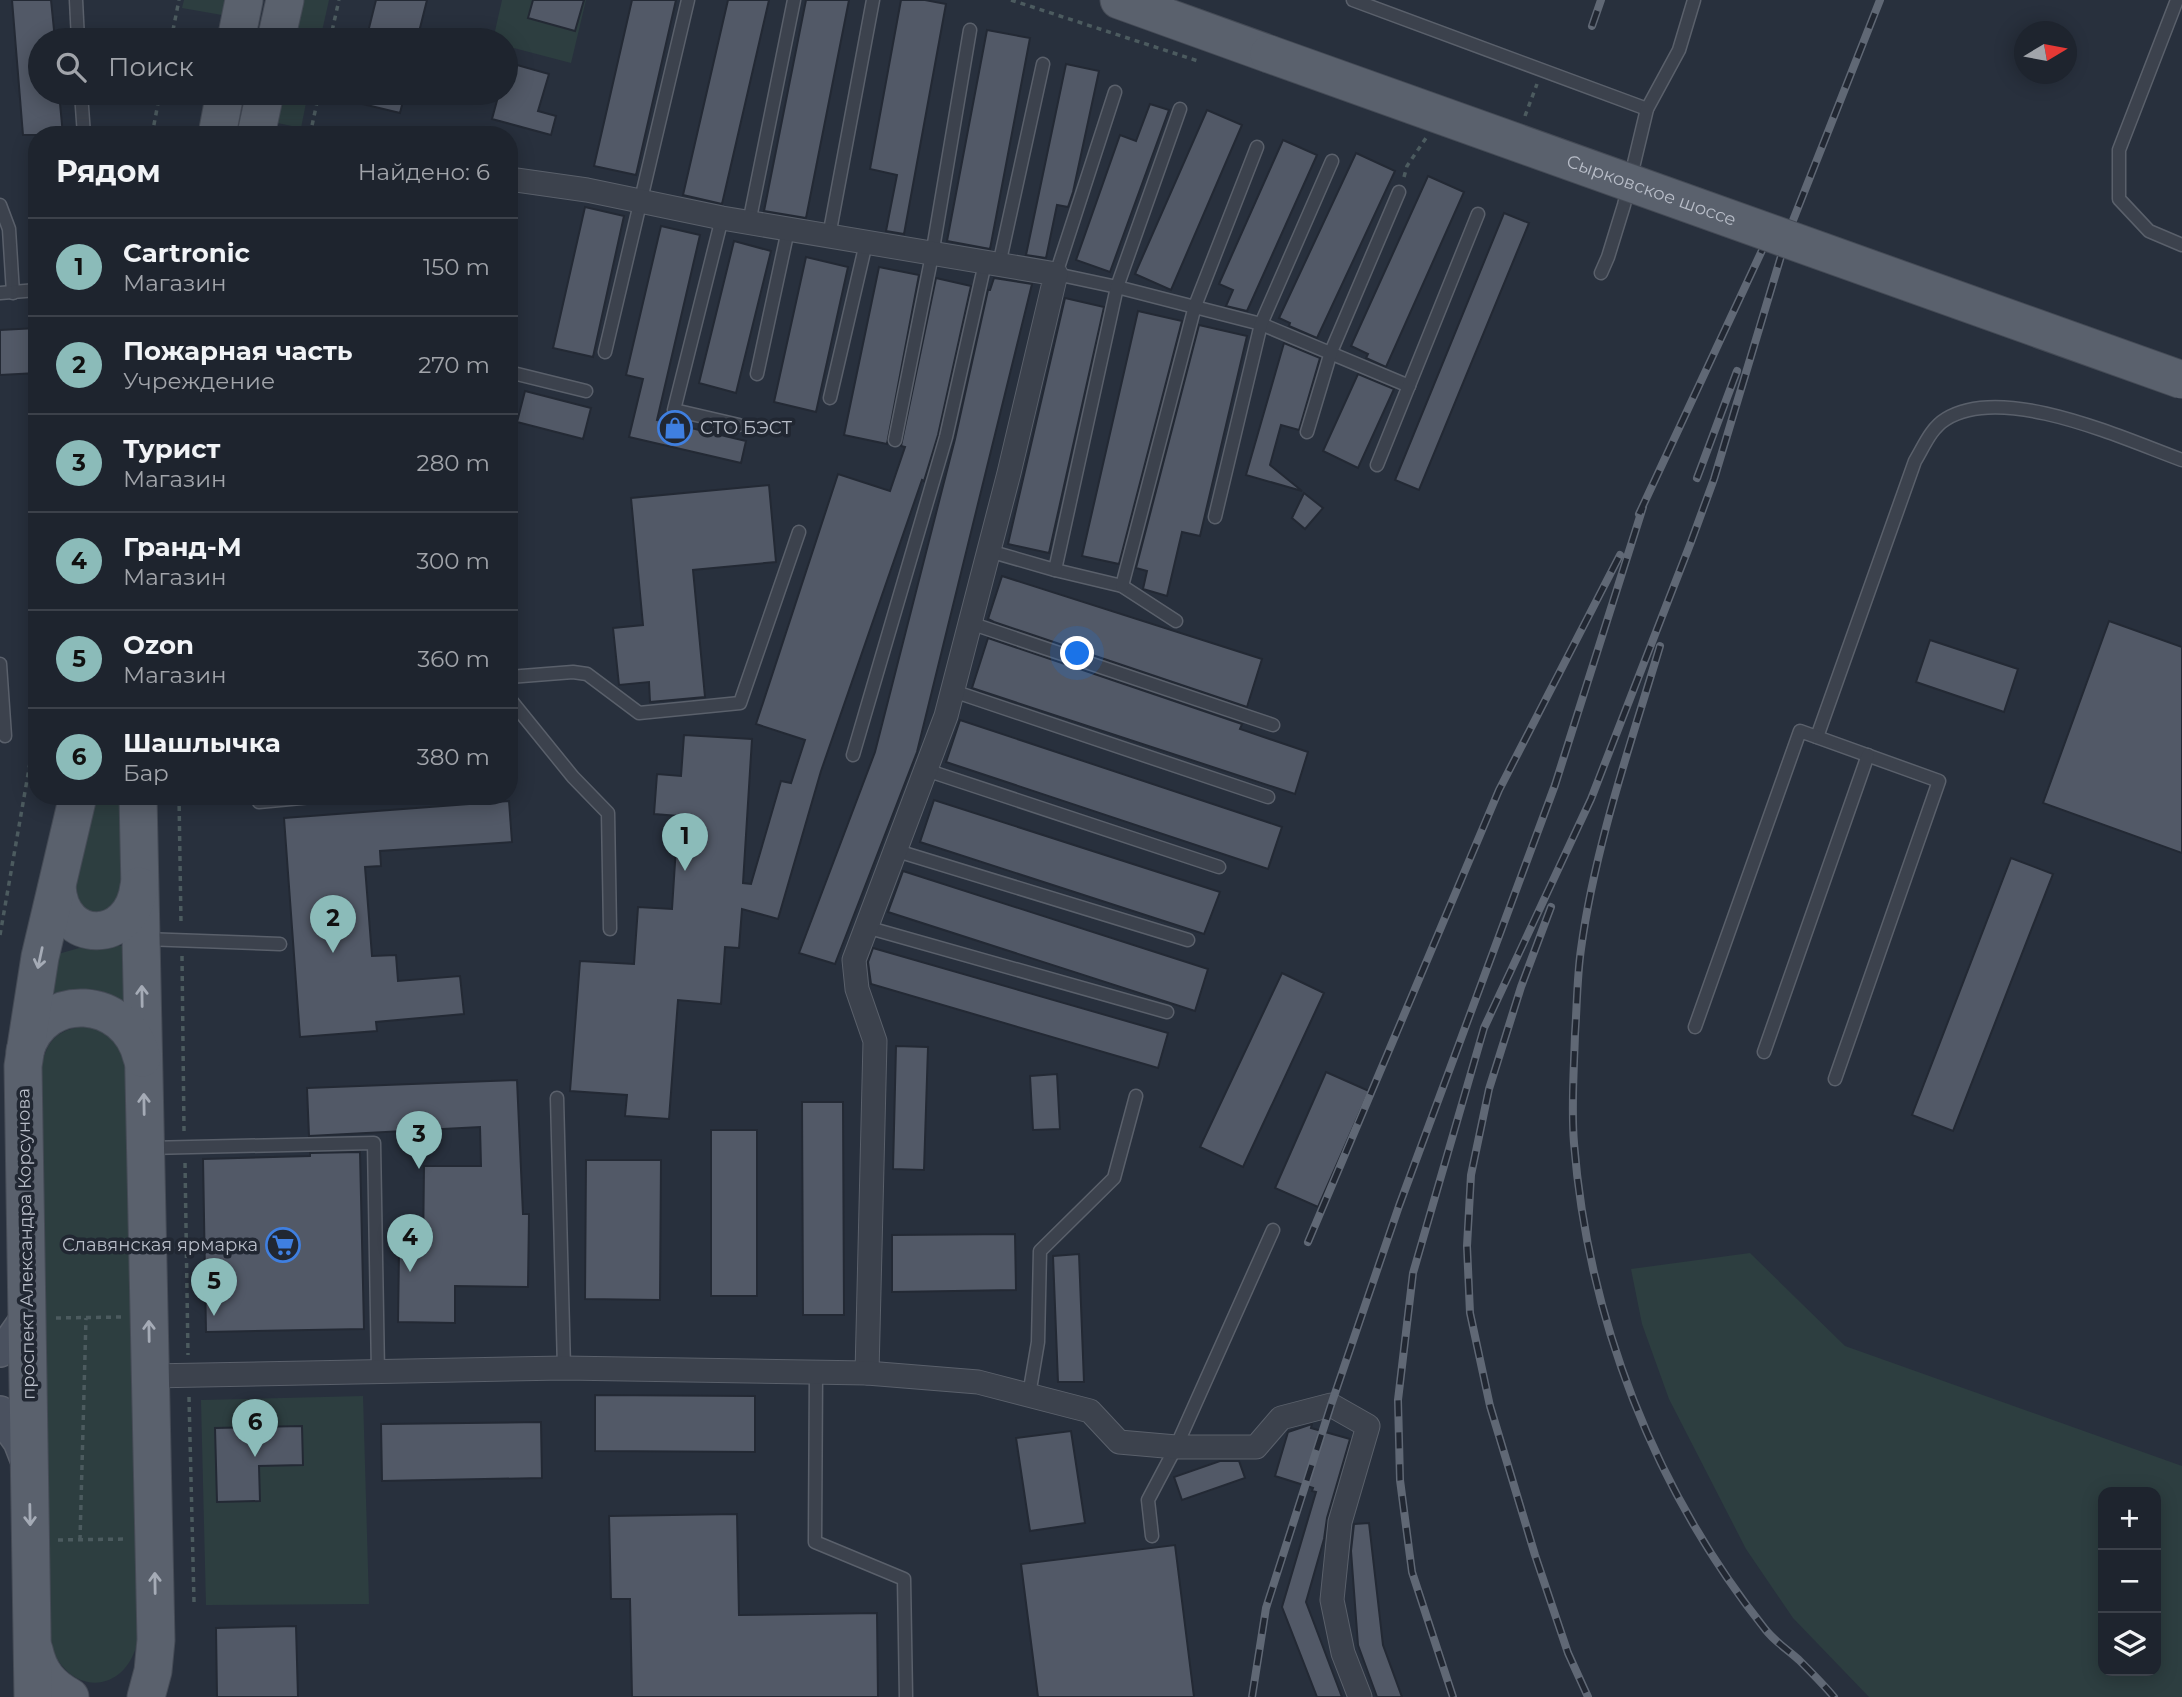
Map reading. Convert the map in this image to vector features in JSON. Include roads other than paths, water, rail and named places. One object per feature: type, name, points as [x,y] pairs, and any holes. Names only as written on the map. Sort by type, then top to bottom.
[{"type":"main road","points":[[238,28],[244,0]]},
{"type":"main road","points":[[279,28],[285,0]]},
{"type":"main road","name":"Сырковское шоссе","points":[[1119,0],[2182,380]]},
{"type":"main road","points":[[219,126],[223,105]]},
{"type":"main road","points":[[263,126],[264,105]]},
{"type":"main road","name":"проспект Александра Корсунова","points":[[33,1697],[27,1319],[18,1147],[24,1055],[40,957],[76,805]]},
{"type":"main road","points":[[138,805],[155,1652],[146,1697]]},
{"type":"main road","points":[[57,887],[58,902],[65,916],[78,926],[94,931],[108,930],[122,923],[131,912],[138,896],[140,875]]},
{"type":"main road","points":[[24,1055],[27,1044],[40,1025],[59,1012],[82,1007],[105,1012],[125,1024],[138,1043],[143,1064]]},
{"type":"main road","points":[[0,1350],[11,1342],[27,1319]]},
{"type":"main road","points":[[0,1413],[20,1441],[29,1464]]},
{"type":"main road","points":[[32,1642],[37,1666],[43,1676],[51,1685],[70,1697]]},
{"type":"main road","points":[[118,1697],[139,1683],[155,1652]]},
{"type":"street","points":[[518,180],[587,190],[788,230],[1056,274],[946,716],[854,960],[857,989],[875,1041],[867,1373]]},
{"type":"street","points":[[150,1376],[564,1368],[867,1373],[978,1382],[1090,1411],[1119,1442],[1176,1447],[1256,1447],[1281,1418],[1332,1405],[1368,1426],[1340,1522],[1332,1600],[1343,1653],[1360,1697]]},
{"type":"lane","points":[[75,0],[77,28]]},
{"type":"lane","points":[[605,352],[688,0]]},
{"type":"lane","points":[[749,223],[794,0]]},
{"type":"lane","points":[[829,236],[873,0]]},
{"type":"lane","points":[[1353,0],[1647,109]]},
{"type":"lane","points":[[1601,273],[1624,205],[1647,109],[1679,50],[1693,0]]},
{"type":"lane","points":[[2177,0],[2119,150],[2119,200],[2149,231],[2182,245]]},
{"type":"lane","points":[[895,440],[932,255],[970,30]]},
{"type":"lane","points":[[853,755],[946,437],[1044,64]]},
{"type":"lane","points":[[1115,92],[1056,274],[1261,324],[1409,386]]},
{"type":"lane","points":[[82,105],[83,126]]},
{"type":"lane","points":[[1055,570],[1117,287],[1180,108]]},
{"type":"lane","points":[[1122,586],[1195,306],[1257,147]]},
{"type":"lane","points":[[1215,517],[1261,324],[1332,161]]},
{"type":"lane","points":[[1307,432],[1331,352],[1399,192]]},
{"type":"lane","points":[[0,205],[9,229],[6,293],[28,291]]},
{"type":"lane","points":[[1377,465],[1478,215]]},
{"type":"lane","points":[[722,218],[674,410],[739,425]]},
{"type":"lane","points":[[757,374],[788,230]]},
{"type":"lane","points":[[830,398],[866,243]]},
{"type":"lane","points":[[518,374],[586,391]]},
{"type":"lane","points":[[1817,737],[1915,461],[1933,431],[1944,420],[1958,413],[1981,408],[2037,411],[2059,416],[2182,460]]},
{"type":"lane","points":[[518,676],[573,672],[587,674],[639,713],[740,704],[799,532]]},
{"type":"lane","points":[[989,551],[1122,586],[1176,621]]},
{"type":"lane","points":[[970,623],[1272,725]]},
{"type":"lane","points":[[0,664],[5,736]]},
{"type":"lane","points":[[953,691],[1268,797]]},
{"type":"lane","points":[[518,709],[573,777],[608,813],[610,929]]},
{"type":"lane","points":[[1695,1027],[1800,731],[1939,781],[1835,1079]]},
{"type":"lane","points":[[1764,1052],[1868,755]]},
{"type":"lane","points":[[926,770],[1219,867]]},
{"type":"lane","points":[[894,850],[1188,940]]},
{"type":"lane","points":[[866,927],[1167,1012]]},
{"type":"lane","points":[[142,939],[280,944]]},
{"type":"lane","points":[[1029,1395],[1038,1342],[1040,1251],[1114,1178],[1136,1096]]},
{"type":"lane","points":[[557,1098],[564,1368]]},
{"type":"lane","points":[[145,1148],[374,1143],[378,1372]]},
{"type":"lane","points":[[1152,1536],[1148,1500],[1176,1447],[1273,1230]]},
{"type":"lane","points":[[816,1371],[815,1542],[904,1579],[906,1697]]},
{"type":"railway","points":[[1592,26],[1601,0]]},
{"type":"railway","points":[[1453,1697],[1412,1572],[1400,1480],[1398,1400],[1413,1273],[1484,1028],[1591,799],[1691,542],[1714,479],[1788,233],[1880,0]]},
{"type":"railway","points":[[1639,514],[1772,229]]},
{"type":"railway","points":[[1697,478],[1737,371]]},
{"type":"railway","points":[[1252,1697],[1266,1608],[1331,1405],[1399,1206],[1555,785],[1643,507]]},
{"type":"railway","points":[[1308,1242],[1499,790],[1620,555]]},
{"type":"railway","points":[[1660,646],[1604,834],[1581,949],[1573,1116],[1582,1209],[1594,1274],[1612,1338],[1660,1461],[1691,1520],[1726,1576],[1765,1629],[1834,1697]]},
{"type":"railway","points":[[1551,907],[1521,987],[1489,1089],[1471,1175],[1467,1246],[1470,1313],[1490,1406],[1535,1555],[1568,1653],[1588,1697]]},
{"type":"place","name":"СТО БЭСТ","points":[[675,428]]},
{"type":"place","name":"Cartronic","points":[[685,871]]},
{"type":"place","name":"Пожарная часть","points":[[333,953]]},
{"type":"place","name":"Турист","points":[[419,1169]]},
{"type":"place","name":"Славянская ярмарка","points":[[283,1245]]},
{"type":"place","name":"Гранд-М","points":[[410,1272]]},
{"type":"place","name":"Ozon","points":[[214,1316]]},
{"type":"place","name":"Шашлычка","points":[[255,1457]]}]
